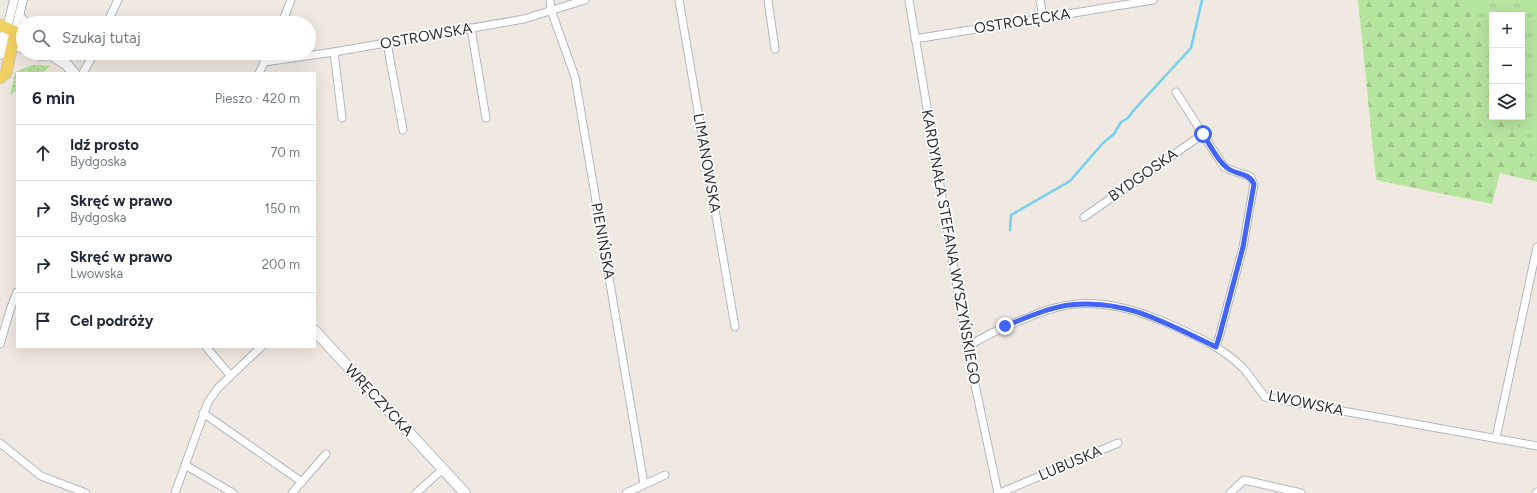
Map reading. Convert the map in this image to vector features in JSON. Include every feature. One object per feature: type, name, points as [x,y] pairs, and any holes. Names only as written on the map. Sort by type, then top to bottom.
[{"type":"main road","points":[[0,78],[6,73],[11,30]]},
{"type":"main road","points":[[0,54],[10,42]]},
{"type":"main road","points":[[59,60],[66,64],[73,72]]},
{"type":"main road","name":"WRĘCZYCKA","points":[[316,332],[465,493]]},
{"type":"street","points":[[11,30],[14,0]]},
{"type":"street","points":[[19,16],[23,0]]},
{"type":"street","points":[[111,16],[118,0]]},
{"type":"street","points":[[285,16],[292,0]]},
{"type":"street","name":"PIENIŃSKA","points":[[550,0],[551,10],[574,77],[644,484]]},
{"type":"street","name":"OSTROWSKA","points":[[316,55],[524,19],[585,0]]},
{"type":"street","name":"LIMANOWSKA","points":[[679,0],[735,326]]},
{"type":"street","points":[[768,0],[775,49]]},
{"type":"street","name":"KARDYNAŁA STEFANA WYSZYŃSKIEGO","points":[[909,0],[967,347],[999,493]]},
{"type":"street","points":[[1040,0],[1043,18]]},
{"type":"street","name":"OSTROŁĘCKA","points":[[915,39],[1153,0]]},
{"type":"street","points":[[11,30],[16,21]]},
{"type":"street","points":[[471,28],[486,118]]},
{"type":"street","points":[[387,43],[404,130]]},
{"type":"street","points":[[334,52],[342,118]]},
{"type":"street","points":[[84,72],[90,60]]},
{"type":"street","name":"OSTROWSKA","points":[[264,62],[278,60]]},
{"type":"street","points":[[259,72],[264,62]]},
{"type":"street","points":[[1176,92],[1224,166],[1230,170],[1251,177],[1254,184],[1243,247],[1216,347]]},
{"type":"street","name":"BYDGOSKA","points":[[1084,216],[1203,134]]},
{"type":"street","points":[[1496,438],[1537,247]]},
{"type":"street","points":[[0,344],[16,294]]},
{"type":"street","name":"LWOWSKA","points":[[967,347],[982,337],[1005,326],[1055,308],[1069,305],[1095,304],[1117,306],[1150,316],[1216,347],[1230,356],[1244,370],[1265,397],[1537,446]]},
{"type":"street","points":[[207,348],[230,375]]},
{"type":"street","points":[[175,493],[203,413],[212,395],[230,375],[260,348]]},
{"type":"street","points":[[203,413],[302,482]]},
{"type":"street","points":[[0,443],[41,476],[86,493]]},
{"type":"street","name":"LUBUSKA","points":[[999,493],[1118,443]]},
{"type":"street","points":[[292,493],[326,454]]},
{"type":"street","points":[[185,465],[233,493]]},
{"type":"street","points":[[416,493],[443,469]]},
{"type":"street","points":[[626,493],[665,475]]},
{"type":"street","points":[[1230,493],[1244,480],[1301,493]]},
{"type":"green space","points":[[1358,0],[1537,0],[1537,182],[1500,173],[1492,204],[1376,180]]},
{"type":"green space","points":[[1471,0],[1537,0],[1537,175],[1516,120],[1525,120],[1525,12],[1489,12],[1489,47]]},
{"type":"green space","points":[[33,65],[50,66],[43,72],[16,72],[16,91],[10,95],[15,72]]},
{"type":"waterway","points":[[1010,230],[1011,215],[1070,181],[1103,143],[1114,134],[1121,122],[1128,118],[1191,48],[1202,0]]},
{"type":"route","points":[[1005,326],[1055,308],[1069,305],[1095,304],[1117,306],[1150,316],[1216,347],[1243,247],[1254,184],[1251,177],[1230,170],[1224,166],[1203,134]]}]
